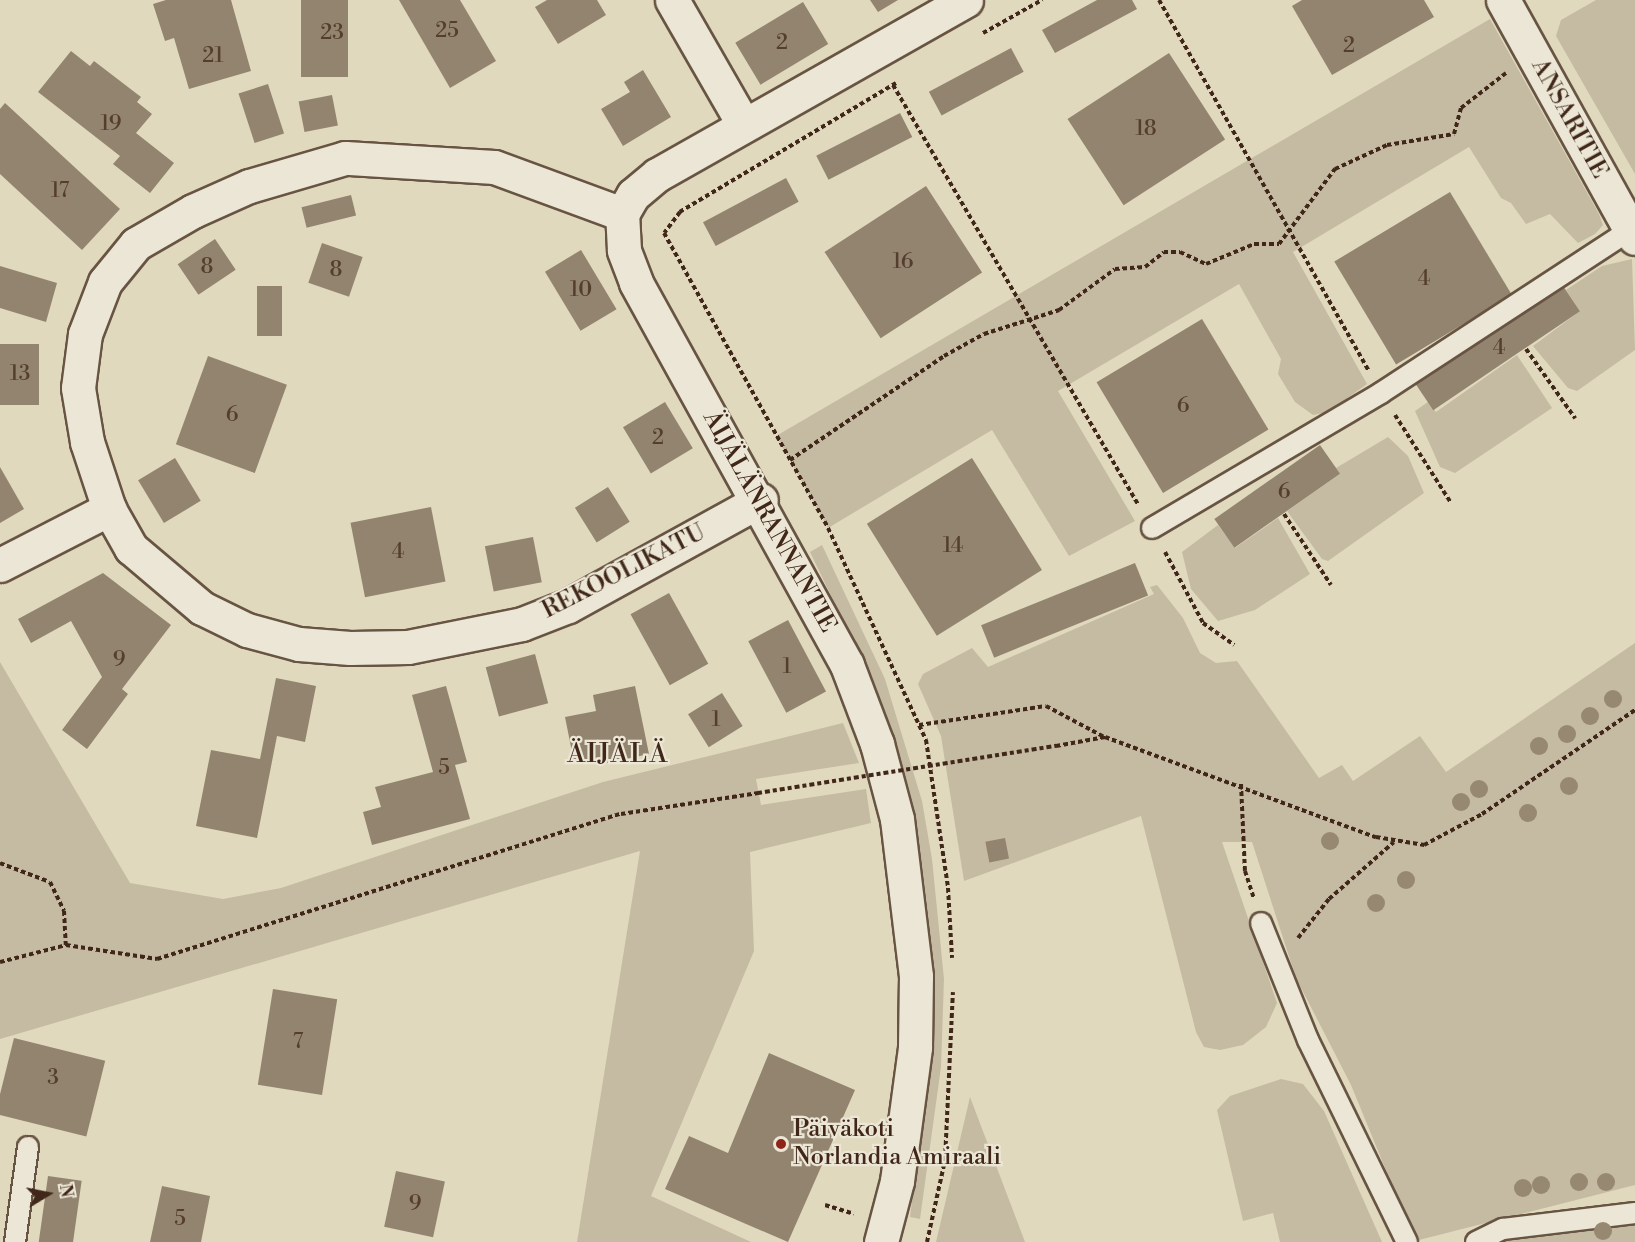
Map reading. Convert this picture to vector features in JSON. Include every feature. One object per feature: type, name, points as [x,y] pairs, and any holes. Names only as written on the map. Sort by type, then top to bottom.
[{"type":"street","points":[[672,0],[744,125]]},
{"type":"street","points":[[622,214],[633,195],[657,175],[966,0]]},
{"type":"street","name":"ANSARITIE","points":[[1503,0],[1633,234]]},
{"type":"street","name":"REKOOLIKATU","points":[[622,214],[494,167],[357,158],[249,186],[193,211],[136,244],[105,282],[85,334],[78,388],[87,442],[109,509],[131,548],[202,608],[247,630],[299,644],[350,648],[408,647],[522,624],[568,606],[761,500]]},
{"type":"street","name":"ÄIJÄLÄNRANNANTIE","points":[[622,214],[624,250],[636,282],[761,500],[847,665],[877,744],[897,819],[916,976],[915,1047],[897,1181],[881,1242]]},
{"type":"street","points":[[0,565],[109,509]]},
{"type":"lane","points":[[1152,528],[1381,393],[1633,234]]},
{"type":"lane","points":[[1261,923],[1308,1040],[1407,1242]]},
{"type":"lane","points":[[15,1242],[28,1147]]},
{"type":"lane","points":[[1476,1242],[1503,1229],[1635,1212]]},
{"type":"path","points":[[971,40],[1042,0]]},
{"type":"path","points":[[1159,0],[1381,393],[1451,503]]},
{"type":"path","points":[[790,460],[944,356],[1029,318],[1059,310],[1115,268],[1145,267],[1164,252],[1180,252],[1206,264],[1254,244],[1279,244],[1288,228],[1335,169],[1387,145],[1454,134],[1461,108],[1533,52]]},
{"type":"path","points":[[903,79],[680,212],[664,233],[828,528],[919,725],[938,803],[952,966]]},
{"type":"path","points":[[893,85],[1152,528],[1203,623],[1234,645]]},
{"type":"path","points":[[1526,349],[1575,418]]},
{"type":"path","points":[[1284,514],[1331,585]]},
{"type":"path","points":[[919,725],[1046,706],[1105,737],[1395,841],[1424,845],[1482,814],[1635,710]]},
{"type":"path","points":[[0,962],[66,945],[157,958],[621,814],[1105,737]]},
{"type":"path","points":[[1241,784],[1245,871],[1261,923]]},
{"type":"path","points":[[1282,971],[1304,925],[1395,841]]},
{"type":"path","points":[[0,863],[50,882],[64,911],[66,945]]},
{"type":"path","points":[[927,1242],[945,1160],[953,989]]},
{"type":"shaded area","points":[[1596,0],[1635,0],[1635,174],[1556,36],[1561,20]]},
{"type":"shaded area","points":[[1490,19],[1599,214],[1603,225],[1595,234],[1578,243],[1550,214],[1526,224],[1511,203],[1501,198],[1469,147],[1293,252],[1367,384],[1328,412],[1313,415],[1295,402],[1278,374],[1281,359],[1239,284],[1058,391],[1135,521],[1069,556],[992,430],[828,528],[776,436]]},
{"type":"shaded area","points":[[1632,259],[1635,350],[1577,391],[1568,388],[1533,346],[1580,311],[1566,290],[1602,266]]},
{"type":"shaded area","points":[[1517,355],[1552,408],[1455,473],[1440,467],[1415,411],[1428,402],[1436,412]]},
{"type":"shaded area","points":[[1388,437],[1408,456],[1424,493],[1328,561],[1322,559],[1287,511],[1340,474],[1336,468]]},
{"type":"shaded area","points":[[1278,518],[1310,574],[1255,610],[1218,621],[1191,589],[1182,552],[1218,525],[1235,548]]},
{"type":"shaded area","points":[[822,545],[885,679],[922,801],[932,859],[944,979],[941,1067],[920,1219],[910,1217],[928,1067],[930,979],[921,862],[874,685],[810,552]]},
{"type":"shaded area","points":[[1157,585],[1183,618],[1200,653],[1216,663],[1237,661],[1319,778],[1342,765],[1353,781],[1420,736],[1446,772],[1635,643],[1635,1185],[1415,1241],[1351,1085],[1296,978],[1252,842],[1222,842],[1277,1003],[1266,1027],[1243,1045],[1220,1050],[1204,1047],[1196,1032],[1141,816],[964,881],[941,736],[918,684],[923,674],[972,648],[988,667],[1154,594],[1150,587]]},
{"type":"shaded area","points":[[0,662],[130,883],[223,899],[281,888],[603,782],[843,723],[859,763],[756,779],[761,805],[866,789],[871,823],[750,852],[754,951],[651,1196],[751,1242],[577,1242],[640,851],[0,1039]]},
{"type":"shaded area","points":[[1281,1079],[1303,1084],[1324,1111],[1382,1242],[1280,1242],[1273,1213],[1243,1221],[1217,1110],[1230,1096]]},
{"type":"shaded area","points":[[970,1097],[1025,1242],[936,1242]]},
{"type":"shaded area","points":[[1635,1224],[1635,1242],[1498,1242],[1510,1240]]},
{"type":"building","points":[[166,0],[231,0],[251,71],[189,89],[174,38],[165,41],[153,4]]},
{"type":"building","points":[[301,0],[348,0],[348,77],[301,77]]},
{"type":"building","points":[[399,0],[460,0],[496,61],[450,88]]},
{"type":"building","points":[[547,0],[597,0],[606,15],[558,44],[535,7]]},
{"type":"building","points":[[870,0],[898,0],[878,12]]},
{"type":"building","points":[[1097,0],[1132,0],[1137,9],[1055,53],[1042,30]]},
{"type":"building","points":[[1302,0],[1424,0],[1434,17],[1332,75],[1292,6]]},
{"type":"building","points":[[803,2],[828,44],[761,85],[735,43]]},
{"type":"building","points":[[1011,48],[1024,72],[942,116],[929,92]]},
{"type":"building","points":[[71,51],[90,66],[94,61],[141,97],[137,102],[152,114],[136,133],[174,163],[150,193],[113,164],[120,156],[38,92]]},
{"type":"building","points":[[1169,53],[1225,139],[1124,205],[1068,119]]},
{"type":"building","points":[[643,70],[671,117],[623,146],[601,109],[630,92],[624,82]]},
{"type":"building","points":[[268,84],[284,133],[255,143],[239,94]]},
{"type":"building","points":[[332,95],[338,125],[305,132],[299,101]]},
{"type":"building","points":[[5,103],[120,209],[82,250],[0,174],[0,109]]},
{"type":"building","points":[[900,113],[912,137],[829,180],[816,156]]},
{"type":"building","points":[[786,178],[799,202],[716,246],[703,222]]},
{"type":"building","points":[[926,186],[982,272],[881,338],[825,252]]},
{"type":"building","points":[[1450,192],[1512,295],[1396,364],[1334,262]]},
{"type":"building","points":[[351,195],[356,215],[307,228],[302,207]]},
{"type":"building","points":[[215,239],[236,270],[198,295],[178,264]]},
{"type":"building","points":[[322,243],[363,257],[349,297],[308,283]]},
{"type":"building","points":[[581,250],[617,309],[581,331],[545,272]]},
{"type":"building","points":[[0,266],[57,283],[46,322],[0,308]]},
{"type":"building","points":[[1561,283],[1580,311],[1433,410],[1414,382]]},
{"type":"building","points":[[257,286],[282,286],[282,336],[257,336]]},
{"type":"building","points":[[1202,319],[1268,430],[1163,493],[1097,382]]},
{"type":"building","points":[[0,344],[39,344],[39,405],[0,405]]},
{"type":"building","points":[[208,356],[287,385],[255,473],[176,444]]},
{"type":"building","points":[[665,402],[693,448],[651,474],[623,427]]},
{"type":"building","points":[[1320,445],[1340,474],[1234,548],[1214,519]]},
{"type":"building","points":[[175,458],[201,501],[164,523],[138,480]]},
{"type":"building","points":[[972,458],[1042,570],[937,636],[867,524]]},
{"type":"building","points":[[0,467],[24,509],[0,523]]},
{"type":"building","points":[[608,487],[630,522],[597,542],[575,508]]},
{"type":"building","points":[[431,507],[446,582],[365,597],[351,523]]},
{"type":"building","points":[[533,537],[542,582],[494,592],[485,546]]},
{"type":"building","points":[[1135,563],[1148,595],[994,658],[981,625]]},
{"type":"building","points":[[103,573],[171,625],[122,689],[128,694],[87,749],[62,730],[102,677],[71,621],[31,643],[18,619]]},
{"type":"building","points":[[669,593],[708,664],[670,685],[631,614]]},
{"type":"building","points":[[788,620],[826,692],[786,713],[748,641]]},
{"type":"building","points":[[535,654],[548,703],[499,716],[486,667]]},
{"type":"building","points":[[276,678],[316,686],[305,742],[277,736],[257,838],[196,826],[211,750],[260,759]]},
{"type":"building","points":[[446,686],[467,762],[455,765],[470,819],[372,845],[363,812],[381,807],[375,787],[433,772],[412,695]]},
{"type":"building","points":[[635,686],[649,754],[607,763],[605,756],[574,762],[565,717],[596,711],[593,695]]},
{"type":"building","points":[[722,693],[743,726],[709,747],[688,714]]},
{"type":"building","points":[[1005,838],[1009,859],[989,862],[985,842]]},
{"type":"building","points":[[273,989],[337,999],[322,1095],[258,1085]]},
{"type":"building","points":[[14,1038],[105,1061],[86,1136],[0,1115],[0,1094]]},
{"type":"building","name":"Päiväkoti Norlandia Amiraali","points":[[769,1053],[855,1090],[788,1242],[665,1189],[689,1136],[728,1153]]},
{"type":"building","points":[[396,1171],[445,1181],[433,1237],[384,1227]]},
{"type":"building","points":[[48,1176],[82,1181],[73,1242],[39,1242]]},
{"type":"building","points":[[162,1186],[210,1196],[201,1242],[150,1242]]},
{"type":"place","name":"Päiväkoti Norlandia Amiraali","points":[[781,1144]]},
{"type":"district","name":"ÄIJÄLÄ","points":[[618,755]]}]
